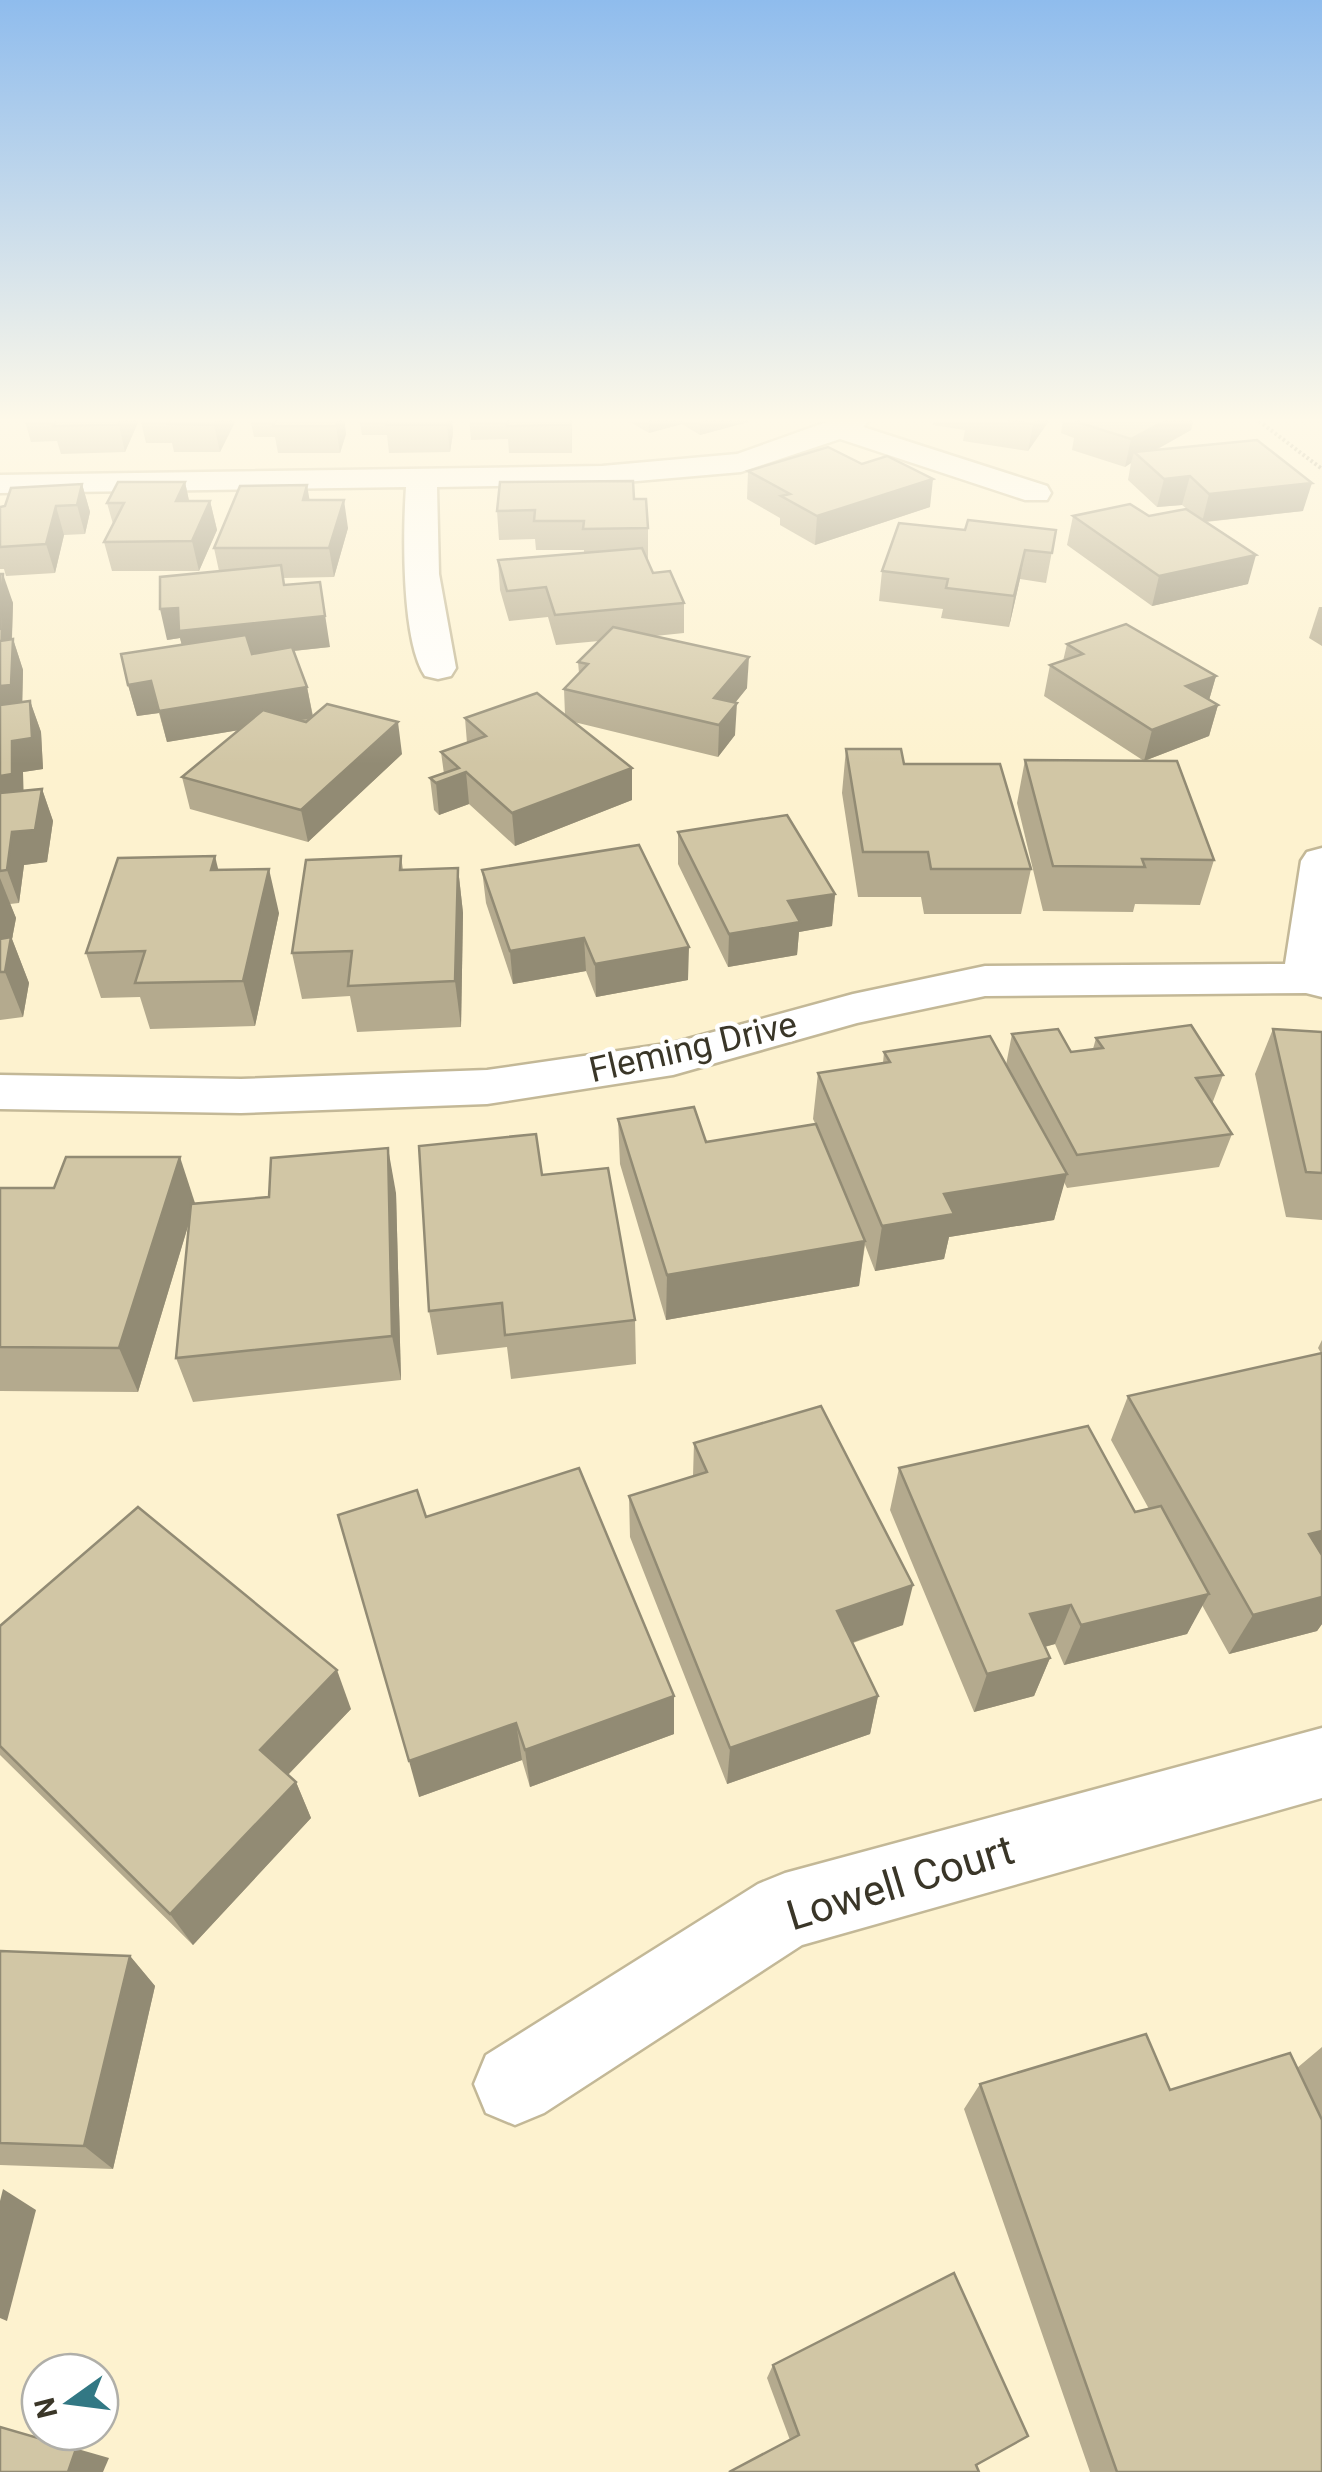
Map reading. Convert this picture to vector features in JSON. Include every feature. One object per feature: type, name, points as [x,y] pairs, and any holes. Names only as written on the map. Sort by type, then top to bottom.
[{"type":"street","points":[[417,533],[422,603],[438,668]]},
{"type":"street","points":[[1314,980],[1322,861]]},
{"type":"street","name":"Fleming Drive","points":[[0,1092],[241,1096],[488,1087],[673,1059],[853,1008],[985,981],[1314,980]]},
{"type":"street","name":"Lowell Court","points":[[515,2084],[785,1911],[1322,1763]]},
{"type":"building","points":[[0,533],[49,533],[46,544],[0,547]]},
{"type":"building","points":[[108,533],[195,533],[192,541],[104,542]]},
{"type":"building","points":[[220,533],[334,533],[329,548],[214,548]]},
{"type":"building","points":[[895,533],[1055,533],[1052,553],[1025,550],[1014,596],[946,588],[948,579],[882,571]]},
{"type":"building","points":[[1098,533],[1223,533],[1256,555],[1159,576]]},
{"type":"building","points":[[642,548],[653,573],[670,571],[684,603],[555,615],[546,587],[507,591],[498,560]]},
{"type":"building","points":[[281,565],[284,585],[320,582],[325,616],[179,631],[178,608],[160,609],[160,577]]},
{"type":"building","points":[[0,574],[3,574],[0,630]]},
{"type":"building","points":[[1126,624],[1216,676],[1186,686],[1218,705],[1152,730],[1050,665],[1083,654],[1067,644]]},
{"type":"building","points":[[613,627],[749,657],[714,698],[737,703],[719,725],[564,689],[588,664],[578,662]]},
{"type":"building","points":[[246,635],[252,654],[292,647],[307,687],[159,711],[151,681],[128,685],[121,654]]},
{"type":"building","points":[[13,639],[11,685],[0,686],[0,641]]},
{"type":"building","points":[[537,693],[632,768],[512,813],[466,772],[436,783],[430,778],[459,768],[441,752],[486,736],[465,718]]},
{"type":"building","points":[[30,701],[32,738],[12,741],[12,774],[0,776],[0,705]]},
{"type":"building","points":[[327,704],[398,722],[301,810],[182,777],[263,710],[306,722]]},
{"type":"building","points":[[846,749],[901,749],[904,764],[1000,764],[1031,869],[931,869],[928,852],[863,852]]},
{"type":"building","points":[[1025,760],[1177,761],[1214,860],[1142,859],[1145,867],[1053,866]]},
{"type":"building","points":[[42,789],[35,830],[12,832],[7,870],[0,871],[0,793]]},
{"type":"building","points":[[787,815],[835,894],[788,901],[800,922],[729,934],[678,832]]},
{"type":"building","points":[[639,845],[689,947],[595,964],[584,938],[510,951],[482,870]]},
{"type":"building","points":[[215,856],[211,870],[269,869],[243,981],[135,983],[145,951],[86,953],[118,858]]},
{"type":"building","points":[[401,856],[400,870],[458,868],[455,981],[348,986],[352,951],[292,953],[306,860]]},
{"type":"building","points":[[11,937],[5,972],[0,972],[0,939]]},
{"type":"building","points":[[1191,1025],[1223,1075],[1196,1078],[1232,1134],[1077,1155],[1012,1034],[1058,1029],[1071,1052],[1103,1048],[1096,1038]]},
{"type":"building","points":[[1273,1029],[1322,1032],[1322,1173],[1306,1172]]},
{"type":"building","points":[[990,1036],[1067,1174],[944,1194],[954,1214],[882,1226],[818,1073],[890,1062],[884,1052]]},
{"type":"building","points":[[694,1107],[706,1142],[816,1124],[865,1241],[667,1275],[618,1119]]},
{"type":"building","points":[[536,1134],[542,1175],[608,1168],[635,1320],[505,1335],[502,1303],[429,1311],[419,1146]]},
{"type":"building","points":[[388,1148],[392,1336],[176,1358],[191,1204],[269,1197],[271,1158]]},
{"type":"building","points":[[66,1157],[180,1157],[119,1348],[0,1347],[0,1188],[54,1188]]},
{"type":"building","points":[[1322,1353],[1322,1531],[1309,1534],[1322,1555],[1322,1597],[1253,1615],[1128,1396]]},
{"type":"building","points":[[821,1406],[913,1585],[837,1611],[878,1696],[730,1748],[629,1496],[707,1472],[694,1443]]},
{"type":"building","points":[[1088,1426],[1135,1512],[1161,1506],[1209,1594],[1081,1625],[1071,1605],[1030,1614],[1050,1658],[987,1674],[899,1468]]},
{"type":"building","points":[[579,1468],[674,1696],[525,1750],[516,1723],[409,1761],[338,1515],[417,1490],[426,1517]]},
{"type":"building","points":[[138,1507],[337,1670],[260,1750],[296,1782],[170,1914],[0,1746],[0,1626]]},
{"type":"building","points":[[0,1951],[130,1956],[84,2146],[0,2143]]},
{"type":"building","points":[[1146,2034],[1170,2090],[1290,2053],[1322,2120],[1322,2472],[1117,2472],[980,2084]]},
{"type":"building","points":[[954,2273],[1028,2436],[976,2465],[979,2472],[729,2472],[799,2435],[773,2365]]},
{"type":"building","points":[[0,2427],[20,2433],[20,2452],[75,2452],[68,2472],[0,2472]]}]
